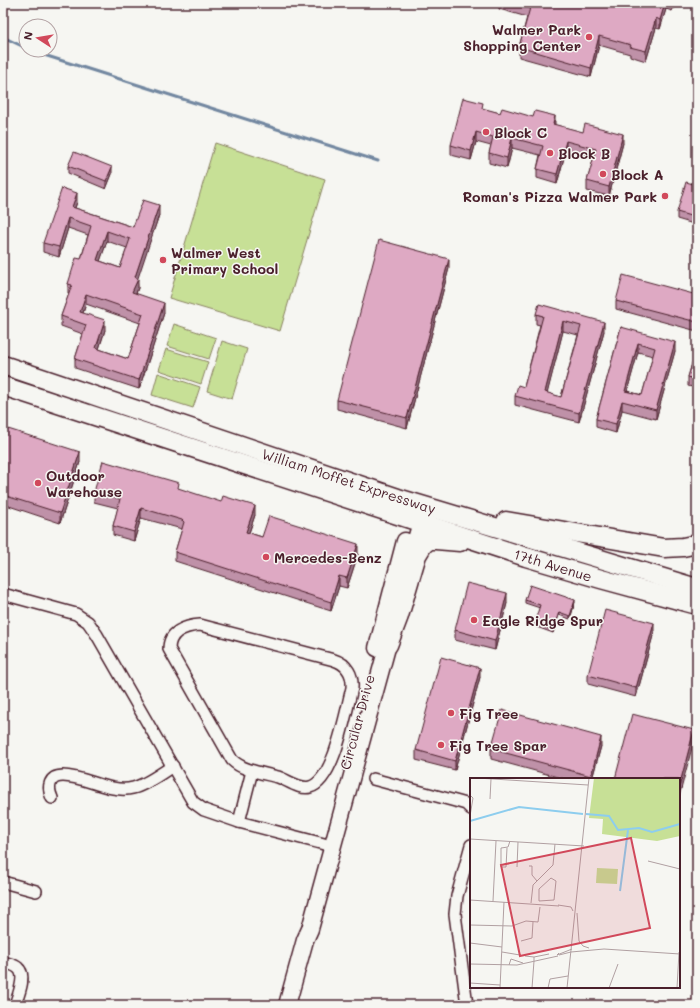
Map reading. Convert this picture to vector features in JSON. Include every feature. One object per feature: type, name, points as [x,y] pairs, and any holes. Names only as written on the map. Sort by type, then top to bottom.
[{"type":"main road","name":"William Moffet Expressway","points":[[3,365],[418,513]]},
{"type":"main road","name":"William Moffet Expressway","points":[[3,386],[418,513],[474,521],[697,588]]},
{"type":"main road","name":"17th Avenue","points":[[418,513],[482,542],[601,579],[697,605]]},
{"type":"main road","points":[[474,521],[482,517],[491,518],[664,548],[683,547],[697,544]]},
{"type":"main road","points":[[388,645],[399,616],[417,555],[423,545],[429,540],[467,543],[482,542]]},
{"type":"street","name":"Circular Drive","points":[[287,1005],[305,940],[310,929],[388,645],[418,513]]},
{"type":"street","name":"Circular Drive","points":[[305,940],[303,928],[324,844],[418,513]]},
{"type":"street","points":[[3,594],[68,611],[82,617],[88,622],[97,635],[189,796],[198,806],[211,813],[239,822],[324,844]]},
{"type":"street","points":[[200,626],[334,660],[343,664],[349,672],[352,678],[352,688],[334,754],[327,770],[319,782],[310,787],[301,787],[287,780],[252,771],[236,764],[232,760],[171,654],[169,649],[171,639],[180,630],[187,627],[200,626]]},
{"type":"street","points":[[52,798],[49,785],[57,777],[67,777],[105,786],[128,789],[140,785],[173,766]]},
{"type":"street","points":[[239,822],[252,771]]},
{"type":"street","points":[[373,779],[466,804],[470,807]]},
{"type":"street","points":[[467,1005],[455,914],[457,896],[470,851]]},
{"type":"street","points":[[3,882],[36,891]]},
{"type":"street","points":[[3,962],[19,968],[22,973],[21,988],[15,1005]]},
{"type":"green space","points":[[215,143],[325,179],[280,331],[169,298]]},
{"type":"green space","points":[[174,324],[216,338],[209,359],[167,346]]},
{"type":"green space","points":[[222,341],[247,349],[232,399],[207,391]]},
{"type":"green space","points":[[166,349],[208,362],[201,384],[159,370]]},
{"type":"green space","points":[[158,373],[200,387],[193,408],[152,395]]},
{"type":"building","name":"Walmer Park Shopping Center","points":[[510,3],[665,3],[660,20],[656,18],[646,51],[599,36],[591,68],[519,47],[530,8]]},
{"type":"building","points":[[463,98],[483,103],[482,108],[500,113],[502,108],[533,117],[535,111],[555,116],[553,124],[583,132],[585,124],[623,134],[609,187],[587,181],[596,149],[566,141],[557,174],[537,169],[543,146],[512,138],[507,158],[489,153],[493,137],[476,132],[471,151],[451,145]]},
{"type":"building","points":[[74,152],[112,167],[106,181],[68,166]]},
{"type":"building","points":[[686,182],[697,185],[697,218],[677,212]]},
{"type":"building","points":[[62,188],[77,193],[72,207],[133,227],[143,200],[159,205],[135,277],[138,279],[132,292],[164,303],[139,380],[75,359],[86,325],[61,316],[72,285],[68,284],[76,258],[81,259],[91,226],[68,218],[59,247],[43,243]],"holes":[[[107,231],[130,239],[120,268],[97,260]],[[86,294],[143,314],[128,359],[96,348],[105,320],[80,312]]]},
{"type":"building","points":[[379,240],[449,259],[407,418],[337,400]]},
{"type":"building","points":[[623,275],[697,295],[697,322],[616,301]]},
{"type":"building","points":[[539,304],[604,322],[579,413],[515,396],[518,385],[524,387],[543,316],[536,314]],"holes":[[[563,321],[581,326],[561,397],[545,392]]]},
{"type":"building","points":[[621,327],[675,342],[656,410],[622,401],[616,424],[596,419]],"holes":[[[638,343],[655,348],[642,395],[625,391]]]},
{"type":"building","points":[[697,347],[697,380],[688,377]]},
{"type":"building","name":"Outdoor Warehouse","points":[[5,428],[80,452],[60,513],[3,495],[3,435]]},
{"type":"building","name":"Mercedes-Benz","points":[[103,461],[179,483],[178,488],[221,502],[223,496],[255,506],[246,532],[262,537],[269,516],[358,544],[347,578],[339,576],[331,602],[175,552],[184,522],[182,520],[141,508],[134,532],[113,526],[120,499],[94,492]]},
{"type":"building","points":[[467,583],[507,593],[495,641],[455,630]]},
{"type":"building","points":[[530,585],[575,600],[570,616],[559,612],[553,630],[534,624],[540,605],[525,600]]},
{"type":"building","points":[[605,610],[654,623],[636,688],[588,675]]},
{"type":"building","points":[[441,657],[480,668],[455,761],[416,750]]},
{"type":"building","points":[[502,710],[601,737],[591,776],[491,749]]},
{"type":"building","points":[[632,714],[694,730],[680,783],[680,778],[615,778]]},
{"type":"waterway","points":[[3,37],[18,44]]},
{"type":"waterway","points":[[53,58],[378,161]]},
{"type":"place","name":"Walmer Park Shopping Center","points":[[589,37]]},
{"type":"place","name":"Block C","points":[[486,132]]},
{"type":"place","name":"Block B","points":[[550,153]]},
{"type":"place","name":"Block A","points":[[603,174]]},
{"type":"place","name":"Roman's Pizza Walmer Park","points":[[665,196]]},
{"type":"place","name":"Walmer West Primary School","points":[[163,260]]},
{"type":"place","name":"Outdoor Warehouse","points":[[38,483]]},
{"type":"place","name":"Mercedes-Benz","points":[[266,557]]},
{"type":"place","name":"Eagle Ridge Spur","points":[[474,620]]},
{"type":"place","name":"Fig Tree","points":[[451,713]]},
{"type":"place","name":"Fig Tree Spar","points":[[441,745]]}]
